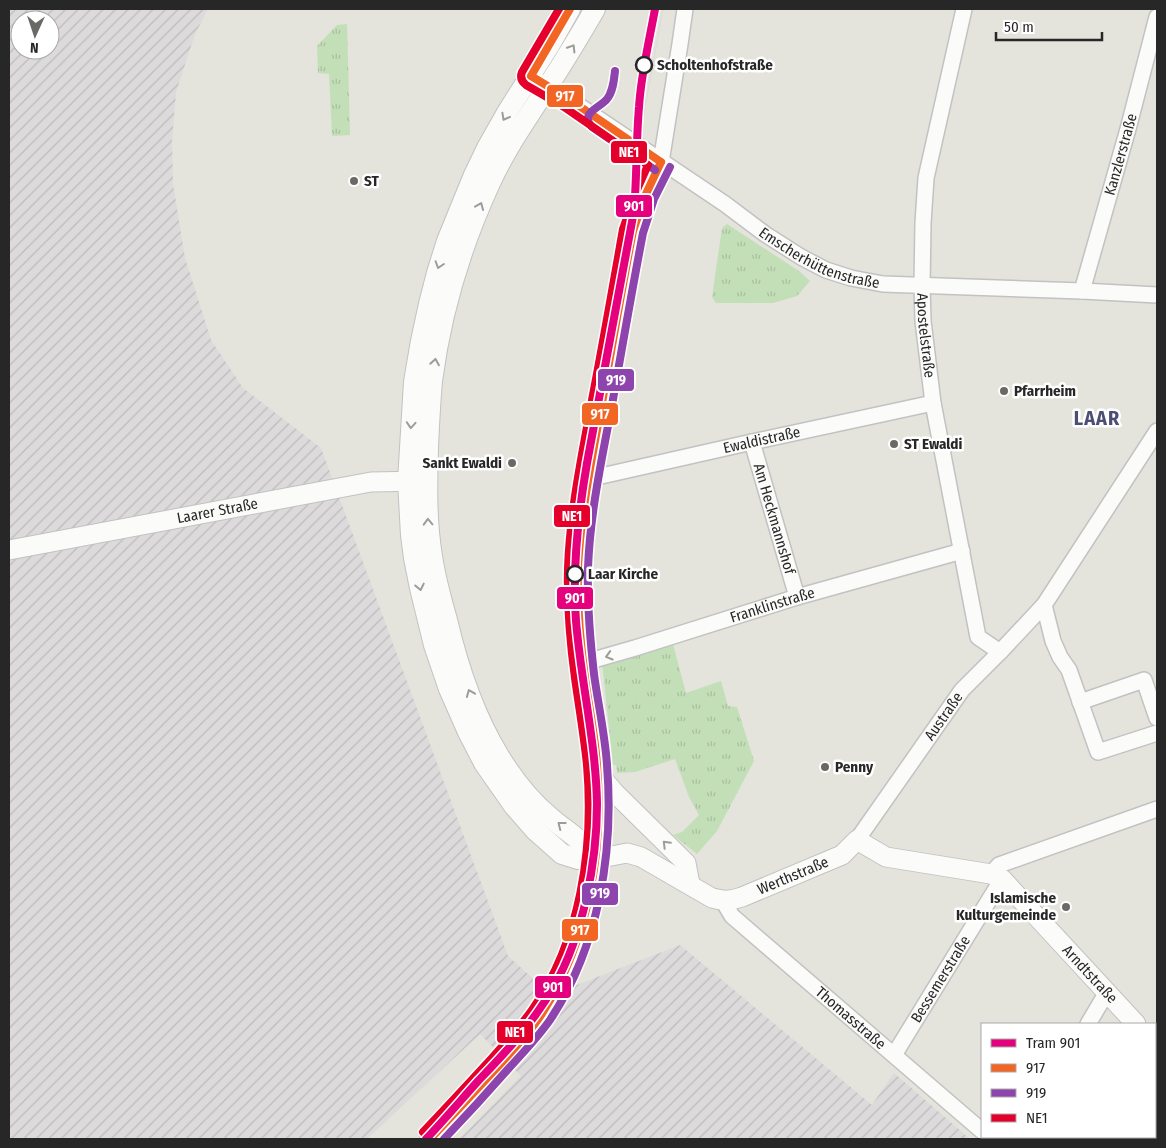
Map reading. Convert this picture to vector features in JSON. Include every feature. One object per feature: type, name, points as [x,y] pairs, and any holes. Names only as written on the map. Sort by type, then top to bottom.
[{"type":"main road","points":[[418,481],[414,382],[421,341],[437,272],[447,241],[474,175],[508,111],[570,9]]},
{"type":"main road","points":[[430,1139],[523,1038],[557,989],[580,931],[596,859],[578,859],[562,854],[535,830],[514,806],[484,763],[449,689],[434,644],[420,588],[411,535],[439,337],[454,277],[464,247],[490,182],[503,158],[595,9]]},
{"type":"street","points":[[685,9],[661,162],[644,198],[633,231],[588,479],[580,537],[578,587],[583,663],[597,772],[599,810],[596,859],[627,853],[641,857],[712,898],[723,901]]},
{"type":"street","name":"Apostelstraße","points":[[964,9],[926,178],[922,286],[933,403],[978,637],[1000,652]]},
{"type":"street","name":"Kanzlerstraße","points":[[1082,291],[1128,129],[1157,17]]},
{"type":"street","name":"Emscherhüttenstraße","points":[[531,76],[569,99],[739,214],[765,234],[801,257],[826,270],[851,278],[883,284],[1157,295]]},
{"type":"street","name":"Ewaldistraße","points":[[588,479],[933,403]]},
{"type":"street","name":"Austraße","points":[[858,840],[962,690],[1044,605],[1157,431]]},
{"type":"street","name":"Am Heckmannshof","points":[[752,442],[797,597]]},
{"type":"street","name":"Laarer Straße","points":[[9,550],[371,482],[418,481]]},
{"type":"street","name":"Franklinstraße","points":[[583,663],[797,597],[962,550]]},
{"type":"street","points":[[1044,605],[1053,641],[1060,658],[1069,670],[1098,752],[1157,732]]},
{"type":"street","points":[[1080,702],[1144,680],[1157,718]]},
{"type":"street","points":[[597,772],[615,793],[686,863],[690,884]]},
{"type":"street","points":[[858,840],[886,857],[996,877],[999,865],[1157,809]]},
{"type":"street","name":"Werthstraße","points":[[723,901],[733,901],[842,855],[858,840]]},
{"type":"street","name":"Arndtstraße","points":[[996,877],[1135,1023]]},
{"type":"street","name":"Bessemerstraße","points":[[894,1055],[996,877]]},
{"type":"street","name":"Thomasstraße","points":[[723,901],[732,916],[981,1130]]},
{"type":"street","points":[[1089,1023],[1107,992]]},
{"type":"shaded area","points":[[9,9],[208,9],[195,34],[176,92],[172,141],[173,184],[185,258],[211,340],[243,388],[321,448],[508,956],[551,995],[680,945],[872,1105],[894,1073],[970,1139],[459,1139],[521,1076],[480,1034],[367,1139],[9,1139]]},
{"type":"green space","points":[[347,24],[350,135],[332,136],[329,74],[318,73],[317,46],[337,25]]},
{"type":"green space","points":[[727,224],[799,271],[810,281],[797,296],[773,303],[716,303],[712,297],[722,228]]},
{"type":"green space","points":[[673,644],[686,693],[721,681],[728,706],[737,707],[754,761],[717,831],[697,854],[673,835],[682,832],[699,815],[689,797],[675,759],[635,772],[617,773],[616,765],[613,765],[602,662],[622,660]]},
{"type":"tram line","name":"901","points":[[426,1139],[510,1047],[546,999],[573,945],[591,874],[597,804],[594,758],[576,621],[575,581],[577,542],[587,463],[634,211],[640,95],[655,9]]},
{"type":"tram line","points":[[638,146],[663,9]]},
{"type":"transit line","name":"NE1","points":[[423,1132],[518,1028],[549,983],[573,924],[586,861],[589,796],[586,754],[569,623],[569,547],[581,462],[623,229],[648,165],[564,107],[526,85],[522,80],[522,72],[559,9]]},
{"type":"transit line","name":"917","points":[[570,9],[531,76],[569,99],[661,162]]},
{"type":"transit line","name":"919","points":[[615,71],[611,93],[604,102],[589,114],[589,122],[592,127],[655,170]]},
{"type":"transit line","name":"917","points":[[430,1139],[519,1043],[543,1012],[559,984],[572,955],[590,893],[595,861],[599,797],[596,754],[579,622],[579,546],[591,464],[633,231],[645,196],[661,162]]},
{"type":"transit line","name":"919","points":[[444,1139],[525,1051],[550,1020],[567,991],[581,961],[600,897],[605,864],[609,798],[606,753],[590,634],[588,608],[589,547],[597,486],[643,233],[654,199],[670,167]]},
{"type":"place","name":"Scholtenhofstraße","points":[[644,65]]},
{"type":"place","name":"ST","points":[[354,181]]},
{"type":"place","name":"Pfarrheim","points":[[1004,391]]},
{"type":"place","name":"ST Ewaldi","points":[[894,444]]},
{"type":"place","name":"Sankt Ewaldi","points":[[512,463]]},
{"type":"place","name":"Laar Kirche","points":[[575,574]]},
{"type":"place","name":"Penny","points":[[825,767]]},
{"type":"place","name":"Islamische Kulturgemeinde","points":[[1066,907]]},
{"type":"district","name":"LAAR","points":[[1097,418]]}]
